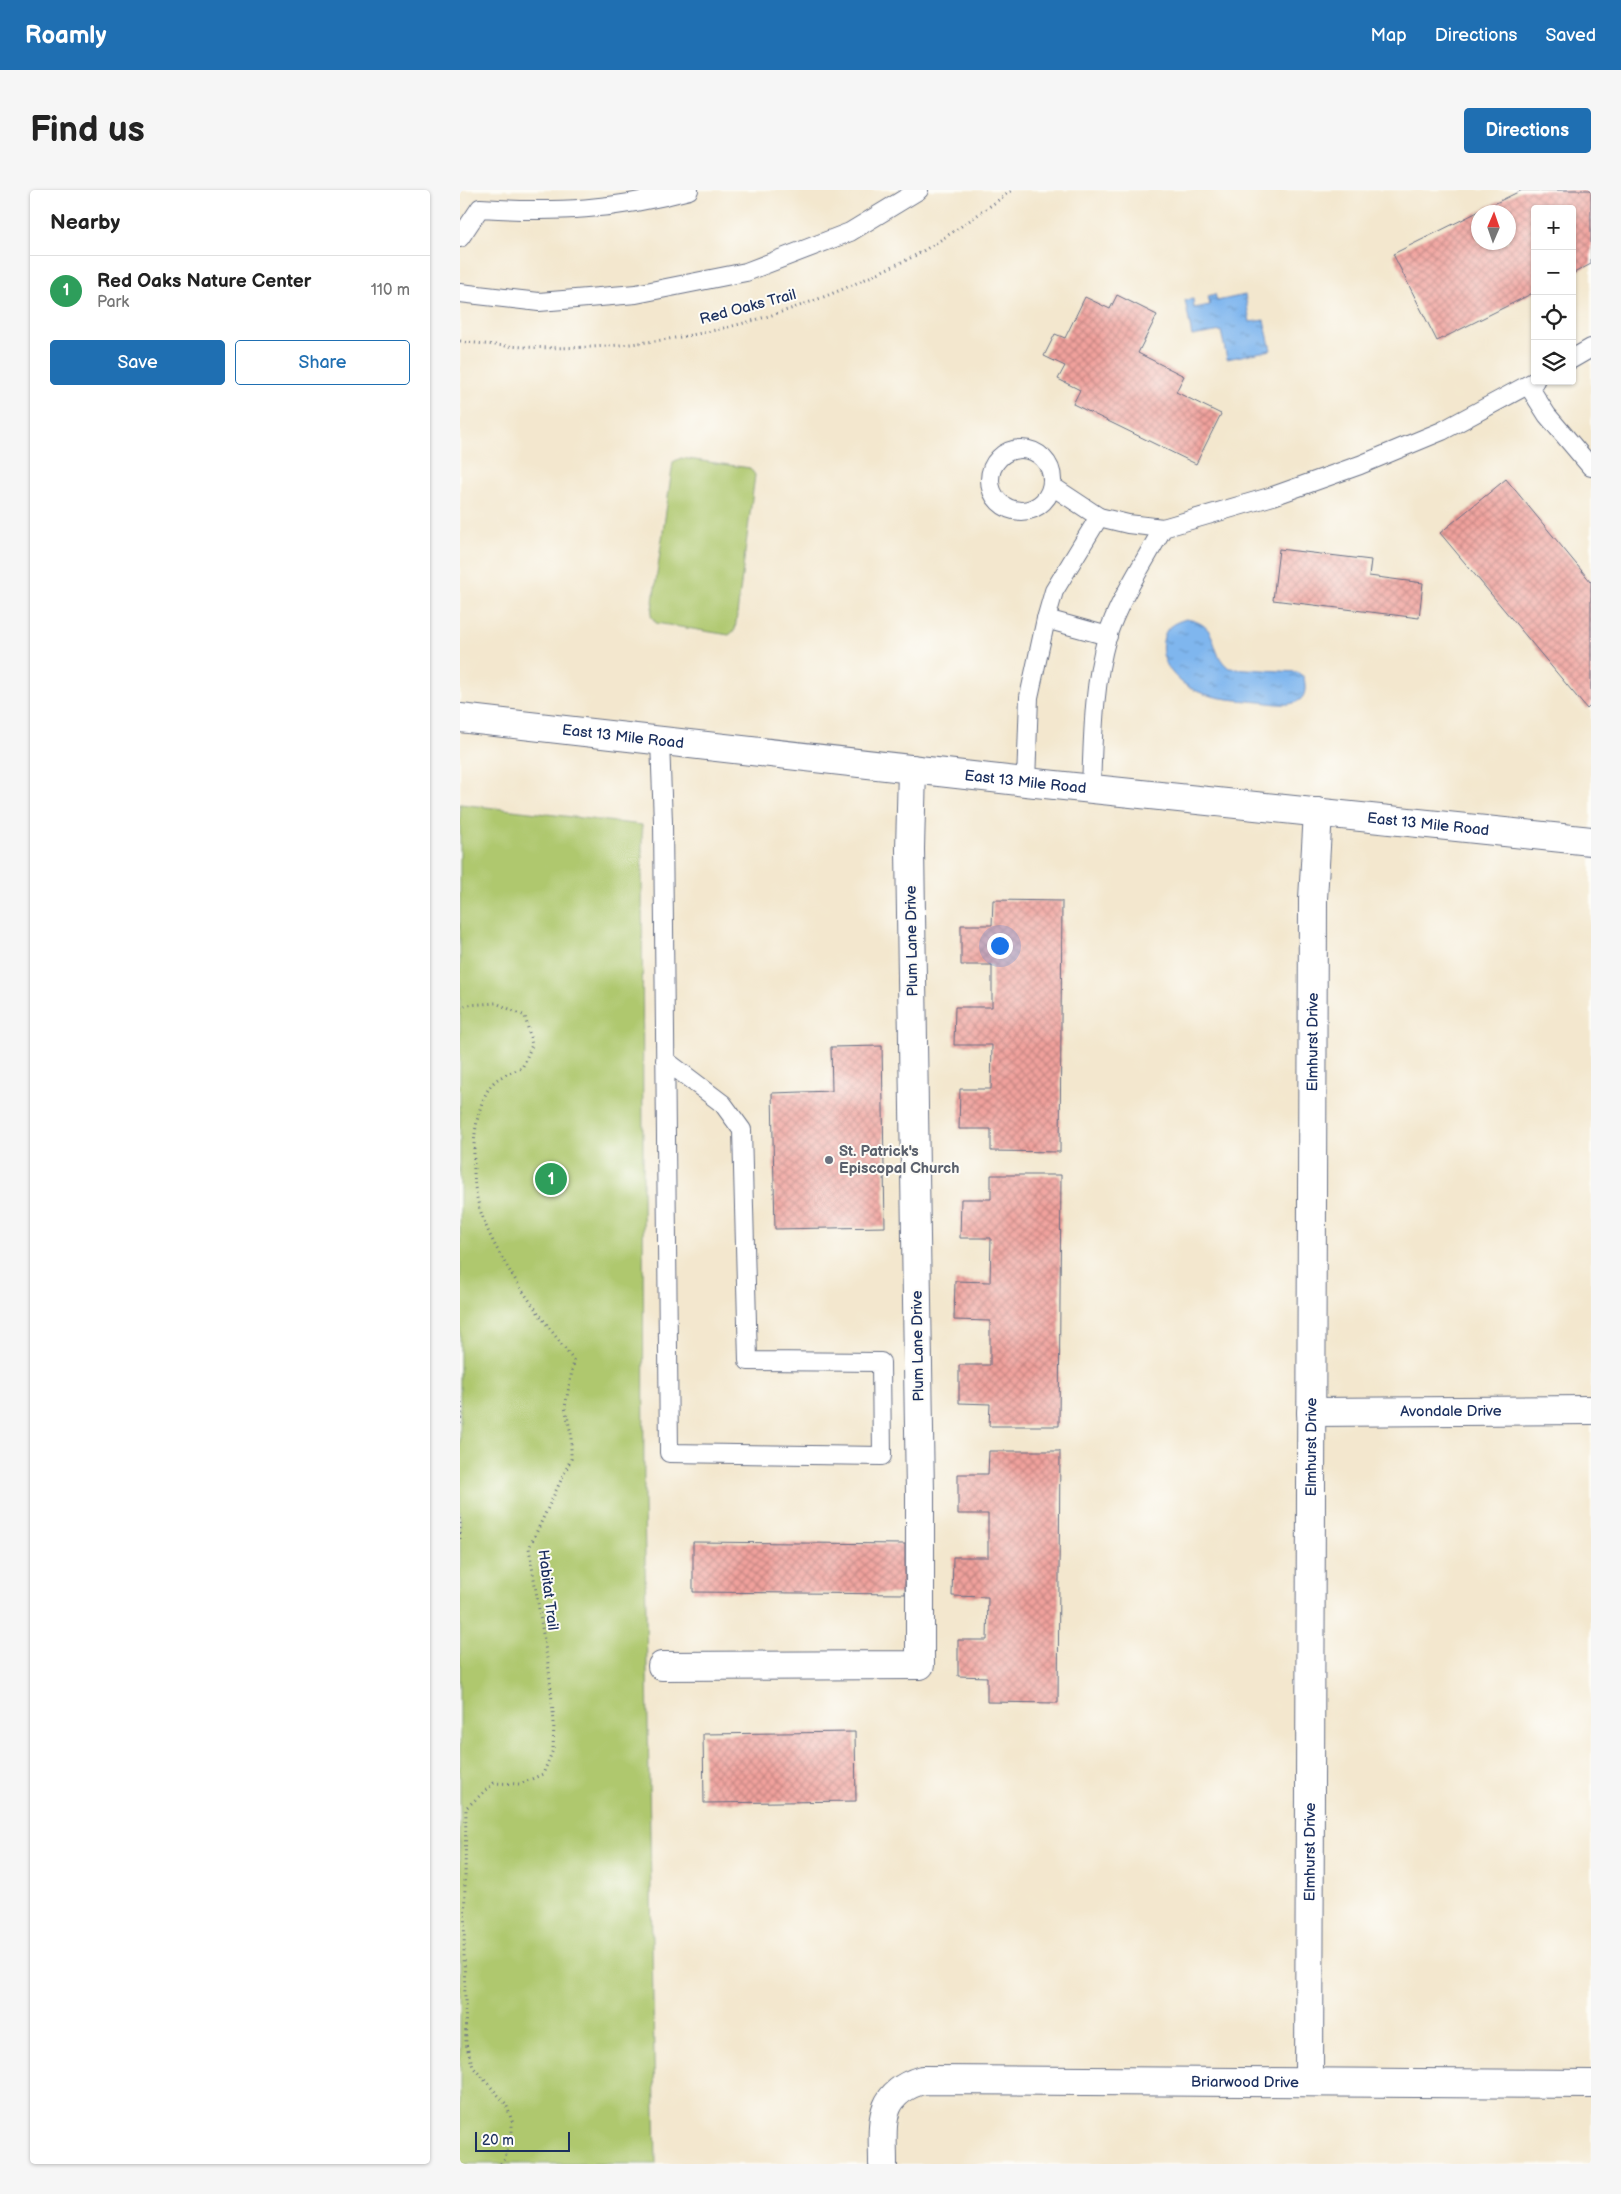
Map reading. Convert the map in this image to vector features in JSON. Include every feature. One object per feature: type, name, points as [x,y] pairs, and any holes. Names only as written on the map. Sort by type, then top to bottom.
[{"type":"street","name":"East 13 Mile Road","points":[[460,718],[1026,782],[1591,842]]},
{"type":"street","name":"Plum Lane Drive","points":[[662,1666],[920,1665],[920,1494],[910,849],[912,769]]},
{"type":"street","name":"Elmhurst Drive","points":[[1309,2082],[1313,899],[1318,812]]},
{"type":"street","name":"Avondale Drive","points":[[1311,1412],[1591,1410]]},
{"type":"street","name":"Briarwood Drive","points":[[883,2164],[883,2116],[890,2100],[902,2088],[933,2078],[1591,2084]]},
{"type":"lane","points":[[460,238],[480,208],[556,211],[600,209],[660,198],[689,190]]},
{"type":"lane","points":[[460,293],[539,302],[636,294],[746,272],[850,232],[918,190]]},
{"type":"lane","points":[[1576,357],[1591,348]]},
{"type":"lane","points":[[1052,486],[1099,516],[1128,524],[1162,528],[1273,496],[1360,465],[1442,431],[1531,383]]},
{"type":"lane","points":[[1532,385],[1547,415],[1591,467]]},
{"type":"lane","points":[[1026,782],[1028,697],[1046,619],[1054,592],[1099,516]]},
{"type":"lane","points":[[1090,789],[1095,706],[1108,636],[1116,615],[1162,528]]},
{"type":"lane","points":[[1046,619],[1108,636]]},
{"type":"lane","points":[[660,741],[669,1453],[882,1456],[881,1362],[748,1361],[742,1130],[723,1104],[665,1060]]},
{"type":"path","name":"Red Oaks Trail","points":[[460,341],[495,346],[579,349],[667,340],[758,319],[837,293],[925,250],[1013,190]]},
{"type":"path","name":"Habitat Trail","points":[[460,1008],[467,1005],[496,1003],[525,1016],[532,1045],[522,1068],[496,1080],[482,1102],[474,1128],[474,1168],[477,1198],[488,1231],[523,1292],[574,1361],[565,1407],[571,1434],[571,1459],[529,1548],[549,1670],[554,1722],[552,1750],[543,1774],[520,1784],[494,1783],[466,1808],[464,1953],[466,2044],[473,2067],[506,2104],[512,2121],[512,2135],[504,2161],[500,2164]]},
{"type":"path","points":[[460,1398],[462,1406],[460,1425]]},
{"type":"path","points":[[460,1518],[460,1541]]},
{"type":"path","points":[[460,1948],[464,1953]]},
{"type":"green space","points":[[681,458],[750,468],[755,475],[735,630],[729,635],[656,623],[651,616],[673,462]]},
{"type":"green space","points":[[460,804],[642,825],[644,1503],[656,2164],[460,2164]]},
{"type":"water","points":[[1215,294],[1217,301],[1245,295],[1250,322],[1264,320],[1271,350],[1227,359],[1221,331],[1192,336],[1185,300],[1193,299],[1194,308],[1210,305],[1208,296]]},
{"type":"water","points":[[1186,619],[1198,622],[1210,632],[1218,654],[1229,668],[1297,672],[1304,677],[1305,688],[1303,697],[1297,702],[1276,704],[1210,696],[1188,687],[1170,670],[1162,649],[1164,636],[1168,629]]},
{"type":"building","points":[[1522,190],[1591,190],[1591,264],[1576,272],[1576,205],[1531,205],[1531,294],[1437,341],[1393,254],[1471,215],[1471,250],[1516,250],[1516,205],[1492,205]]},
{"type":"building","points":[[1117,295],[1157,315],[1138,353],[1184,376],[1176,392],[1221,414],[1196,464],[1073,404],[1080,390],[1058,379],[1065,366],[1044,356],[1055,334],[1065,338],[1085,297],[1110,309]]},
{"type":"building","points":[[1506,479],[1591,582],[1591,705],[1587,709],[1440,533]]},
{"type":"building","points":[[1279,549],[1371,560],[1369,576],[1423,583],[1419,618],[1273,600]]},
{"type":"building","points":[[993,900],[1062,901],[1060,1152],[991,1151],[991,1129],[959,1129],[960,1089],[991,1089],[992,1045],[954,1045],[955,1007],[992,1007],[992,965],[961,965],[961,925],[992,925]]},
{"type":"building","name":"St. Patrick's Episcopal Church","points":[[882,1046],[885,1227],[775,1229],[772,1093],[832,1091],[831,1047]]},
{"type":"building","points":[[991,1175],[1061,1175],[1059,1426],[989,1426],[990,1404],[959,1403],[959,1365],[990,1365],[990,1321],[954,1320],[955,1281],[990,1282],[991,1238],[960,1238],[961,1199],[991,1199]]},
{"type":"building","points":[[989,1451],[1060,1451],[1058,1703],[987,1702],[987,1677],[958,1676],[958,1640],[987,1640],[988,1597],[952,1596],[953,1557],[988,1557],[988,1514],[958,1514],[958,1474],[988,1474]]},
{"type":"building","points":[[693,1542],[905,1544],[905,1594],[693,1592]]},
{"type":"building","points":[[855,1732],[856,1801],[704,1803],[703,1734]]},
{"type":"place","name":"St. Patrick's Episcopal Church","points":[[829,1160]]},
{"type":"place","name":"Red Oaks Nature Center","points":[[551,1179]]}]
